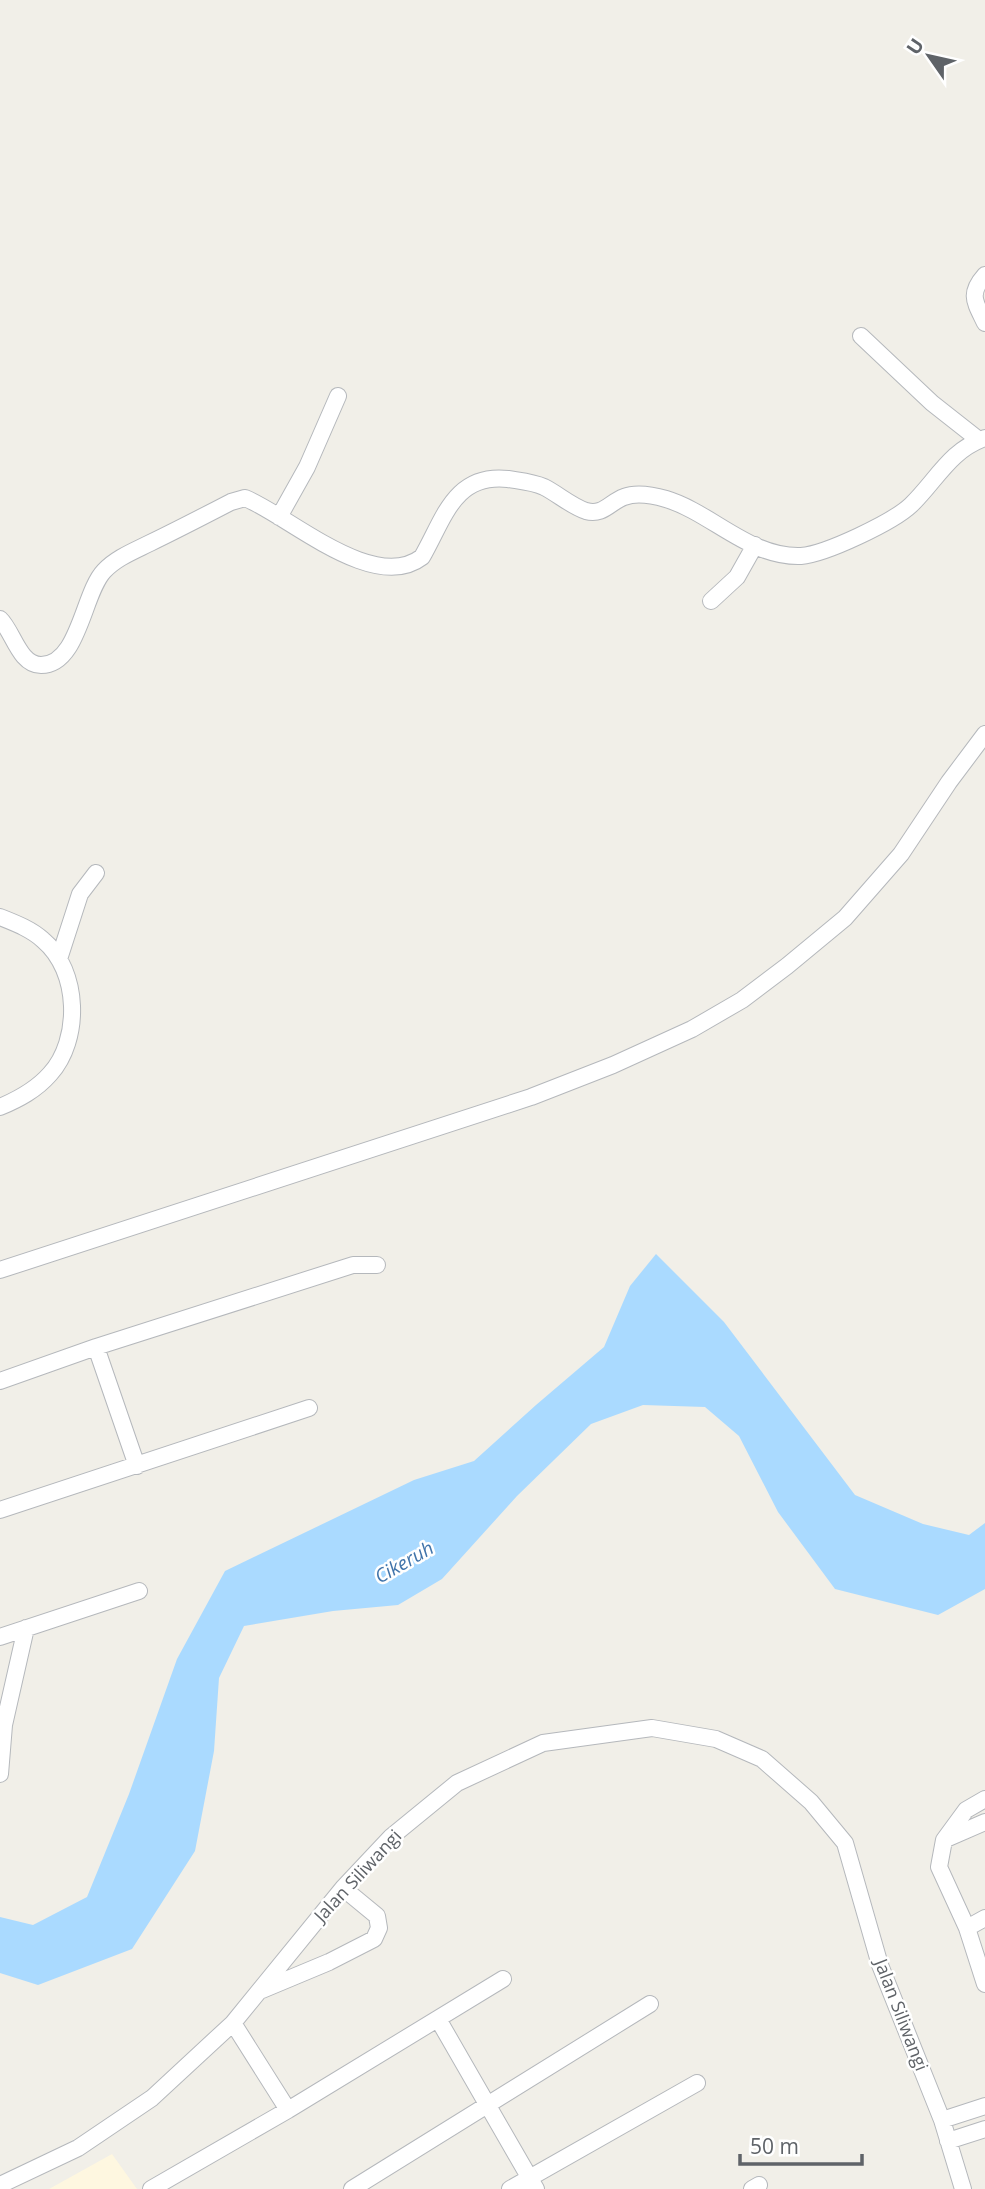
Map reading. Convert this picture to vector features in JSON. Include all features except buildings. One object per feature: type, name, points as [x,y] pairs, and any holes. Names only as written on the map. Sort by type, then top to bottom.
[{"type":"street","points":[[985,275],[975,286],[974,295],[985,323]]},
{"type":"street","points":[[0,619],[22,654],[33,663],[49,664],[58,659],[73,639],[92,590],[103,571],[122,557],[245,498],[345,555],[397,568],[412,564],[422,557],[459,493],[473,482],[486,478],[542,486],[593,512],[603,511],[621,498],[652,495],[669,500],[755,545],[779,553],[801,556],[817,553],[895,518],[921,495],[956,454],[982,439],[932,403],[861,336]]},
{"type":"street","points":[[279,517],[307,467],[338,396]]},
{"type":"street","points":[[711,601],[737,578],[755,545]]},
{"type":"street","points":[[0,1270],[531,1097],[613,1065],[692,1029],[742,1000],[845,918],[901,854],[985,734]]},
{"type":"street","points":[[59,959],[80,894],[96,873]]},
{"type":"street","points":[[0,917],[18,924],[44,940],[59,959],[72,1002],[67,1045],[51,1073],[24,1097],[0,1107]]},
{"type":"street","points":[[0,1381],[96,1347],[353,1265],[377,1265]]},
{"type":"street","points":[[96,1347],[137,1466]]},
{"type":"street","points":[[0,1510],[309,1408]]},
{"type":"street","points":[[0,1637],[139,1591]]},
{"type":"street","points":[[0,1774],[4,1725],[26,1628]]},
{"type":"street","name":"Jalan Siliwangi","points":[[0,2185],[78,2148],[152,2098],[233,2023],[343,1888],[391,1837],[457,1783],[542,1743],[652,1728],[716,1739],[762,1759],[811,1802],[845,1843],[880,1965],[942,2120],[963,2189]]},
{"type":"street","points":[[985,1799],[966,1810],[944,1840],[939,1867],[967,1928],[985,1984]]},
{"type":"street","points":[[944,1840],[985,1822]]},
{"type":"street","points":[[259,1991],[329,1962],[374,1938],[380,1928],[377,1916],[343,1888]]},
{"type":"street","points":[[967,1928],[985,1918]]},
{"type":"street","points":[[151,2189],[288,2110],[503,1979]]},
{"type":"street","points":[[352,2189],[650,2004]]},
{"type":"street","points":[[438,2019],[533,2183]]},
{"type":"street","points":[[233,2023],[288,2110]]},
{"type":"street","points":[[510,2189],[533,2183],[697,2083]]},
{"type":"street","points":[[942,2120],[985,2106]]},
{"type":"street","points":[[948,2141],[985,2129]]},
{"type":"shaded area","points":[[112,2154],[137,2189],[49,2189]]},
{"type":"water","name":"Cikeruh","points":[[656,1254],[724,1322],[855,1495],[923,1524],[969,1535],[985,1523],[985,1589],[938,1615],[835,1589],[778,1512],[739,1436],[705,1407],[643,1405],[591,1424],[517,1496],[442,1579],[398,1605],[333,1611],[244,1626],[219,1678],[214,1751],[195,1851],[132,1949],[38,1985],[0,1973],[0,1917],[33,1925],[87,1897],[129,1794],[177,1659],[225,1571],[414,1480],[474,1461],[604,1347],[630,1286]]}]
